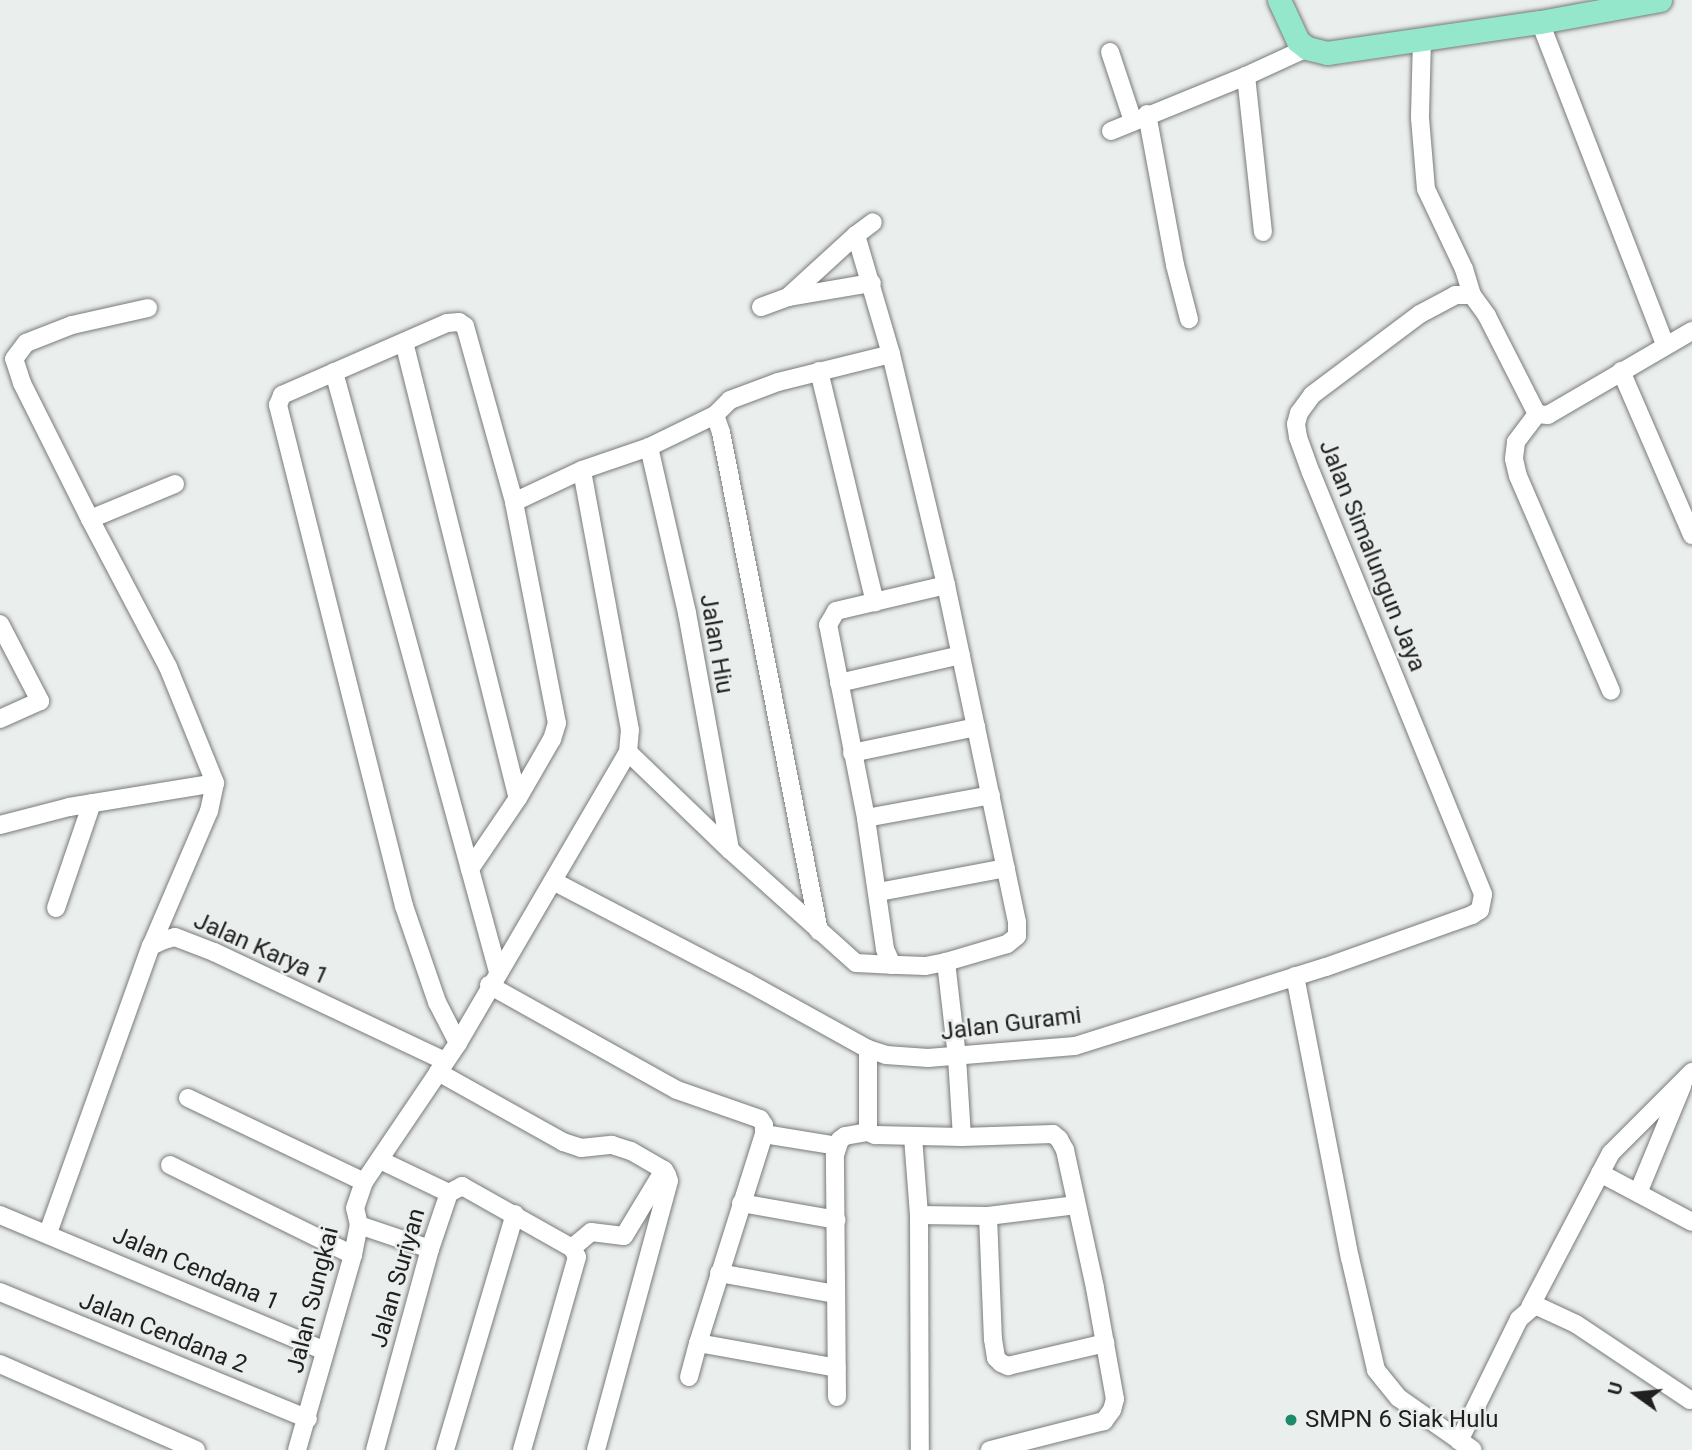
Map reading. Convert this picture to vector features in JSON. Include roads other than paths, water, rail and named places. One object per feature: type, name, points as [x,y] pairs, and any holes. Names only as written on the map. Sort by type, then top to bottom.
[{"type":"main road","points":[[1279,0],[1298,41],[1307,48],[1327,53],[1540,22],[1582,7],[1660,0]]},
{"type":"street","points":[[1540,22],[1665,345]]},
{"type":"street","points":[[1422,39],[1420,118],[1426,189],[1464,269],[1472,295],[1487,316],[1537,414]]},
{"type":"street","points":[[1111,131],[1307,48]]},
{"type":"street","points":[[1110,52],[1140,117],[1189,319]]},
{"type":"street","points":[[1246,76],[1263,232]]},
{"type":"street","points":[[788,297],[873,222]]},
{"type":"street","points":[[628,752],[730,850],[856,963],[925,966],[1007,944],[1017,936],[1017,922],[946,585],[891,354],[856,235]]},
{"type":"street","points":[[761,307],[788,297],[872,283]]},
{"type":"street","name":"Jalan Simalungun Jaya","points":[[1472,295],[1455,295],[1420,314],[1312,395],[1299,412],[1296,424],[1311,473],[1483,894]]},
{"type":"street","points":[[0,1214],[48,1233],[151,946],[209,811],[215,783],[168,667],[22,383],[14,359],[26,343],[72,325],[148,308]]},
{"type":"street","points":[[458,1042],[437,1002],[404,906],[280,422],[278,405],[282,395],[447,323],[459,322],[465,326],[514,502],[557,723],[552,738],[518,798],[470,869]]},
{"type":"street","points":[[1537,414],[1548,415],[1692,331]]},
{"type":"street","points":[[404,342],[518,798]]},
{"type":"street","points":[[514,502],[582,470],[649,447],[715,415],[730,400],[778,382],[891,354]]},
{"type":"street","points":[[1621,371],[1692,535]]},
{"type":"street","points":[[334,372],[470,869],[494,979],[677,1090],[760,1119],[764,1125],[764,1134],[689,1377]]},
{"type":"street","points":[[819,372],[875,602]]},
{"type":"street","points":[[1537,414],[1516,442],[1514,459],[1518,476],[1611,691]]},
{"type":"street","points":[[715,415],[721,432],[819,931]]},
{"type":"street","name":"Jalan Hiu","points":[[649,447],[687,613],[730,850]]},
{"type":"street","points":[[442,1067],[628,752],[630,730],[582,470]]},
{"type":"street","points":[[90,519],[175,484]]},
{"type":"street","points":[[892,965],[885,949],[866,818],[828,625],[836,611],[946,585]]},
{"type":"street","points":[[0,719],[40,701],[1,628]]},
{"type":"street","points":[[839,683],[961,655]]},
{"type":"street","points":[[852,753],[976,727]]},
{"type":"street","points":[[0,825],[92,803],[215,783]]},
{"type":"street","points":[[866,818],[990,794]]},
{"type":"street","points":[[56,908],[92,803]]},
{"type":"street","points":[[878,892],[1006,868]]},
{"type":"street","name":"Jalan Gurami","points":[[553,881],[747,982],[868,1049],[886,1055],[957,1057],[1074,1046],[1295,976],[1472,915],[1479,909],[1483,894]]},
{"type":"street","name":"Jalan Karya 1","points":[[151,946],[175,937],[188,941],[442,1067],[563,1142],[581,1148],[612,1145],[631,1151],[664,1170]]},
{"type":"street","points":[[946,962],[957,1057],[962,1137]]},
{"type":"street","points":[[1295,976],[1353,1272],[1376,1370],[1399,1398],[1466,1446],[1519,1319],[1530,1307],[1611,1153],[1689,1076]]},
{"type":"street","points":[[868,1049],[868,1132]]},
{"type":"street","name":"Jalan Sungkai","points":[[298,1450],[353,1255],[359,1225],[355,1208],[364,1182],[442,1067]]},
{"type":"street","points":[[1638,1193],[1689,1076]]},
{"type":"street","points":[[188,1098],[364,1182]]},
{"type":"street","points":[[837,1397],[837,1146],[845,1136],[868,1132],[875,1135],[913,1137],[1053,1134],[1065,1150],[1115,1399],[1112,1410],[1104,1421],[990,1450]]},
{"type":"street","points":[[764,1134],[837,1146]]},
{"type":"street","points":[[913,1137],[919,1215],[920,1450]]},
{"type":"street","points":[[380,1160],[449,1193]]},
{"type":"street","points":[[170,1165],[353,1255]]},
{"type":"street","points":[[572,1248],[591,1232],[624,1236],[664,1170]]},
{"type":"street","points":[[596,1450],[669,1181],[664,1170]]},
{"type":"street","points":[[1600,1173],[1692,1222]]},
{"type":"street","name":"Jalan Suriyan","points":[[375,1450],[430,1249],[449,1193],[462,1186],[515,1214]]},
{"type":"street","points":[[741,1203],[837,1220]]},
{"type":"street","points":[[919,1215],[988,1216],[1076,1205]]},
{"type":"street","points":[[444,1450],[515,1214],[572,1248],[577,1257],[522,1450]]},
{"type":"street","points":[[988,1216],[996,1358],[1008,1366],[1105,1343]]},
{"type":"street","points":[[359,1225],[430,1249]]},
{"type":"street","name":"Jalan Cendana 1","points":[[48,1233],[325,1351]]},
{"type":"street","points":[[719,1273],[836,1294]]},
{"type":"street","name":"Jalan Cendana 2","points":[[0,1292],[308,1419]]},
{"type":"street","points":[[1530,1307],[1543,1307],[1576,1324],[1692,1399]]},
{"type":"street","points":[[698,1343],[837,1368]]},
{"type":"street","points":[[0,1364],[165,1444],[196,1450]]},
{"type":"place","name":"SMPN 6 Siak Hulu","points":[[1291,1420]]}]
